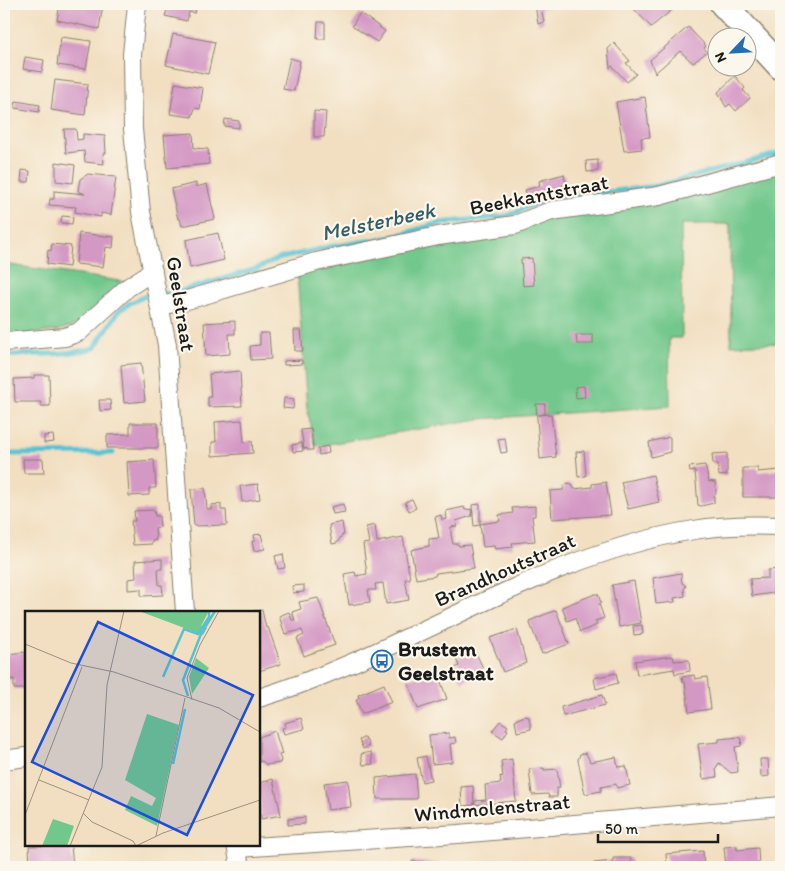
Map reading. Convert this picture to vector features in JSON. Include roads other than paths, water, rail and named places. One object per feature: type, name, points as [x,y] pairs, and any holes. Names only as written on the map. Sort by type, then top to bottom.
[{"type":"main road","points":[[723,4],[781,67]]},
{"type":"street","name":"Geelstraat","points":[[137,4],[132,55],[133,129],[142,212],[167,345],[185,611]]},
{"type":"street","name":"Beekkantstraat","points":[[158,297],[187,300],[316,262],[438,236],[515,225],[551,211],[659,196],[781,163]]},
{"type":"street","points":[[4,342],[65,337],[79,332],[127,288],[153,271]]},
{"type":"street","name":"Brandhoutstraat","points":[[260,698],[360,661],[550,572],[585,558],[634,543],[696,529],[781,526]]},
{"type":"street","points":[[4,760],[25,756]]},
{"type":"street","name":"Windmolenstraat","points":[[260,845],[458,834],[781,806]]},
{"type":"street","points":[[237,846],[240,867]]},
{"type":"waterway","name":"Melsterbeek","points":[[4,356],[61,353],[94,348],[118,312],[130,303],[148,295],[182,291],[256,269],[277,259],[329,247],[392,237],[440,223],[507,216],[556,198],[657,186],[781,153]]},
{"type":"waterway","points":[[4,454],[113,453]]},
{"type":"place","name":"Brustem Geelstraat","points":[[382,661]]}]
